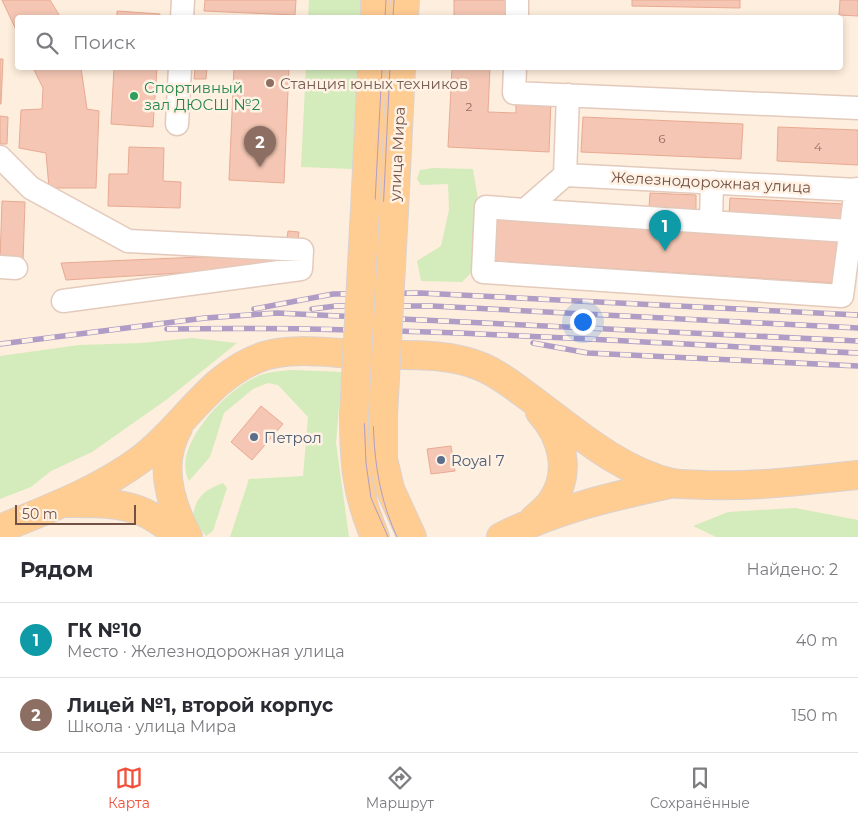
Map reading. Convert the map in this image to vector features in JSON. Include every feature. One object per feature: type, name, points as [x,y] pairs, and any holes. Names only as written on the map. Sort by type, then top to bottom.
[{"type":"main road","points":[[375,15],[376,0]]},
{"type":"main road","points":[[404,15],[405,0]]},
{"type":"main road","name":"улица Мира","points":[[370,529],[357,486],[354,462],[354,414],[372,70]]},
{"type":"main road","name":"улица Мира","points":[[401,70],[383,416],[383,459],[396,502],[412,537]]},
{"type":"main road","points":[[0,529],[92,489],[136,462],[163,441],[204,393],[245,364],[266,355],[294,352],[460,360],[482,367],[508,382],[612,458],[649,475],[674,483],[734,486],[858,475]]},
{"type":"main road","points":[[508,382],[547,420],[558,440],[562,455],[562,474],[552,502],[531,522]]},
{"type":"main road","points":[[186,416],[174,436],[167,468],[169,485],[178,518],[188,537]]},
{"type":"main road","points":[[501,537],[531,522],[579,505],[674,483]]},
{"type":"main road","points":[[396,502],[422,530],[434,537]]},
{"type":"main road","points":[[62,503],[103,504],[144,512],[183,537]]},
{"type":"street","points":[[182,15],[183,0]]},
{"type":"street","points":[[517,15],[518,0]]},
{"type":"street","points":[[177,124],[180,70]]},
{"type":"street","points":[[515,70],[514,93],[858,108]]},
{"type":"street","points":[[525,210],[565,175],[568,95]]},
{"type":"street","points":[[0,157],[31,188],[128,241],[302,250],[302,269],[63,301]]},
{"type":"street","name":"Железнодорожная улица","points":[[565,175],[857,190]]},
{"type":"street","points":[[711,222],[712,182]]},
{"type":"street","points":[[854,232],[486,207],[483,272],[842,296],[854,232],[857,190]]},
{"type":"green space","points":[[309,0],[362,0],[361,15],[308,15]]},
{"type":"green space","points":[[306,70],[359,70],[353,169],[301,167]]},
{"type":"green space","points":[[433,168],[473,169],[479,205],[476,268],[462,282],[421,281],[417,261],[441,246],[449,210],[448,184],[421,185],[417,179],[420,170]]},
{"type":"green space","points":[[192,338],[237,343],[166,400],[92,452],[51,471],[31,487],[0,499],[0,356],[79,345],[141,343]]},
{"type":"green space","points":[[293,370],[342,372],[336,443],[349,537],[230,537],[249,479],[303,476],[308,417],[278,385],[268,383],[253,389],[224,413],[210,457],[189,481],[185,468],[187,453],[203,423],[228,396],[261,375]]},
{"type":"green space","points":[[223,483],[227,488],[213,531],[206,536],[193,519],[195,506],[205,492]]},
{"type":"green space","points":[[795,508],[858,520],[858,537],[716,537],[693,526],[728,512]]},
{"type":"building","points":[[2,0],[50,0],[59,15],[15,15],[15,28]]},
{"type":"building","points":[[205,0],[296,0],[295,15],[204,11]]},
{"type":"building","points":[[454,0],[506,0],[505,15],[454,15]]},
{"type":"building","points":[[632,0],[740,0],[740,8],[632,6]]},
{"type":"building","points":[[840,0],[858,0],[858,16],[839,15]]},
{"type":"building","points":[[117,11],[160,14],[160,15],[117,15]]},
{"type":"building","points":[[0,59],[3,59],[1,104],[0,104]]},
{"type":"building","points":[[34,70],[81,70],[87,109],[99,111],[96,188],[49,188],[46,153],[19,148],[21,110],[42,109],[43,88]]},
{"type":"building","name":"Спортивный зал ДЮСШ №2","points":[[114,70],[157,70],[153,127],[111,124]]},
{"type":"building","points":[[195,70],[207,70],[206,79],[194,79]]},
{"type":"building","points":[[234,70],[289,70],[284,183],[229,180]]},
{"type":"building","points":[[452,70],[490,70],[488,112],[516,113],[516,99],[551,101],[549,152],[448,147]]},
{"type":"building","points":[[0,116],[8,117],[7,144],[0,144]]},
{"type":"building","points":[[583,117],[743,124],[741,159],[581,152]]},
{"type":"building","points":[[778,127],[858,130],[858,165],[777,161]]},
{"type":"building","points":[[129,147],[164,148],[163,181],[181,182],[180,208],[108,206],[109,174],[128,174]]},
{"type":"building","points":[[650,193],[696,195],[696,210],[649,208]]},
{"type":"building","points":[[730,198],[844,204],[843,220],[729,215]]},
{"type":"building","points":[[2,201],[25,202],[23,262],[0,261]]},
{"type":"building","points":[[495,219],[837,241],[834,283],[492,261]]},
{"type":"building","points":[[288,231],[299,232],[298,240],[287,239]]},
{"type":"building","points":[[294,253],[294,266],[66,280],[61,263]]},
{"type":"building","name":"Петрол","points":[[261,406],[283,424],[252,460],[231,442]]},
{"type":"building","name":"Royal 7","points":[[451,446],[455,471],[431,474],[427,449]]},
{"type":"tram line","points":[[385,15],[386,0]]},
{"type":"tram line","points":[[393,15],[394,0]]},
{"type":"tram line","points":[[382,70],[364,414],[366,463],[371,498],[388,537]]},
{"type":"tram line","points":[[383,214],[390,70]]},
{"type":"tram line","points":[[381,241],[374,375],[374,446],[381,492],[397,537]]},
{"type":"railway","points":[[254,309],[333,294],[420,293],[858,315]]},
{"type":"railway","points":[[312,309],[336,306],[432,306],[858,328]]},
{"type":"railway","points":[[0,344],[205,318],[277,313],[858,341]]},
{"type":"railway","points":[[167,329],[253,328],[426,332],[858,353]]},
{"type":"railway","points":[[533,343],[588,353],[858,366]]},
{"type":"place","name":"Станция юных техников","points":[[270,83]]},
{"type":"place","name":"Спортивный зал ДЮСШ №2","points":[[134,96]]},
{"type":"place","name":"Лицей №1, второй корпус","points":[[260,167]]},
{"type":"place","name":"ГК №10","points":[[665,251]]},
{"type":"place","name":"Петрол","points":[[254,437]]},
{"type":"place","name":"Royal 7","points":[[441,460]]}]
